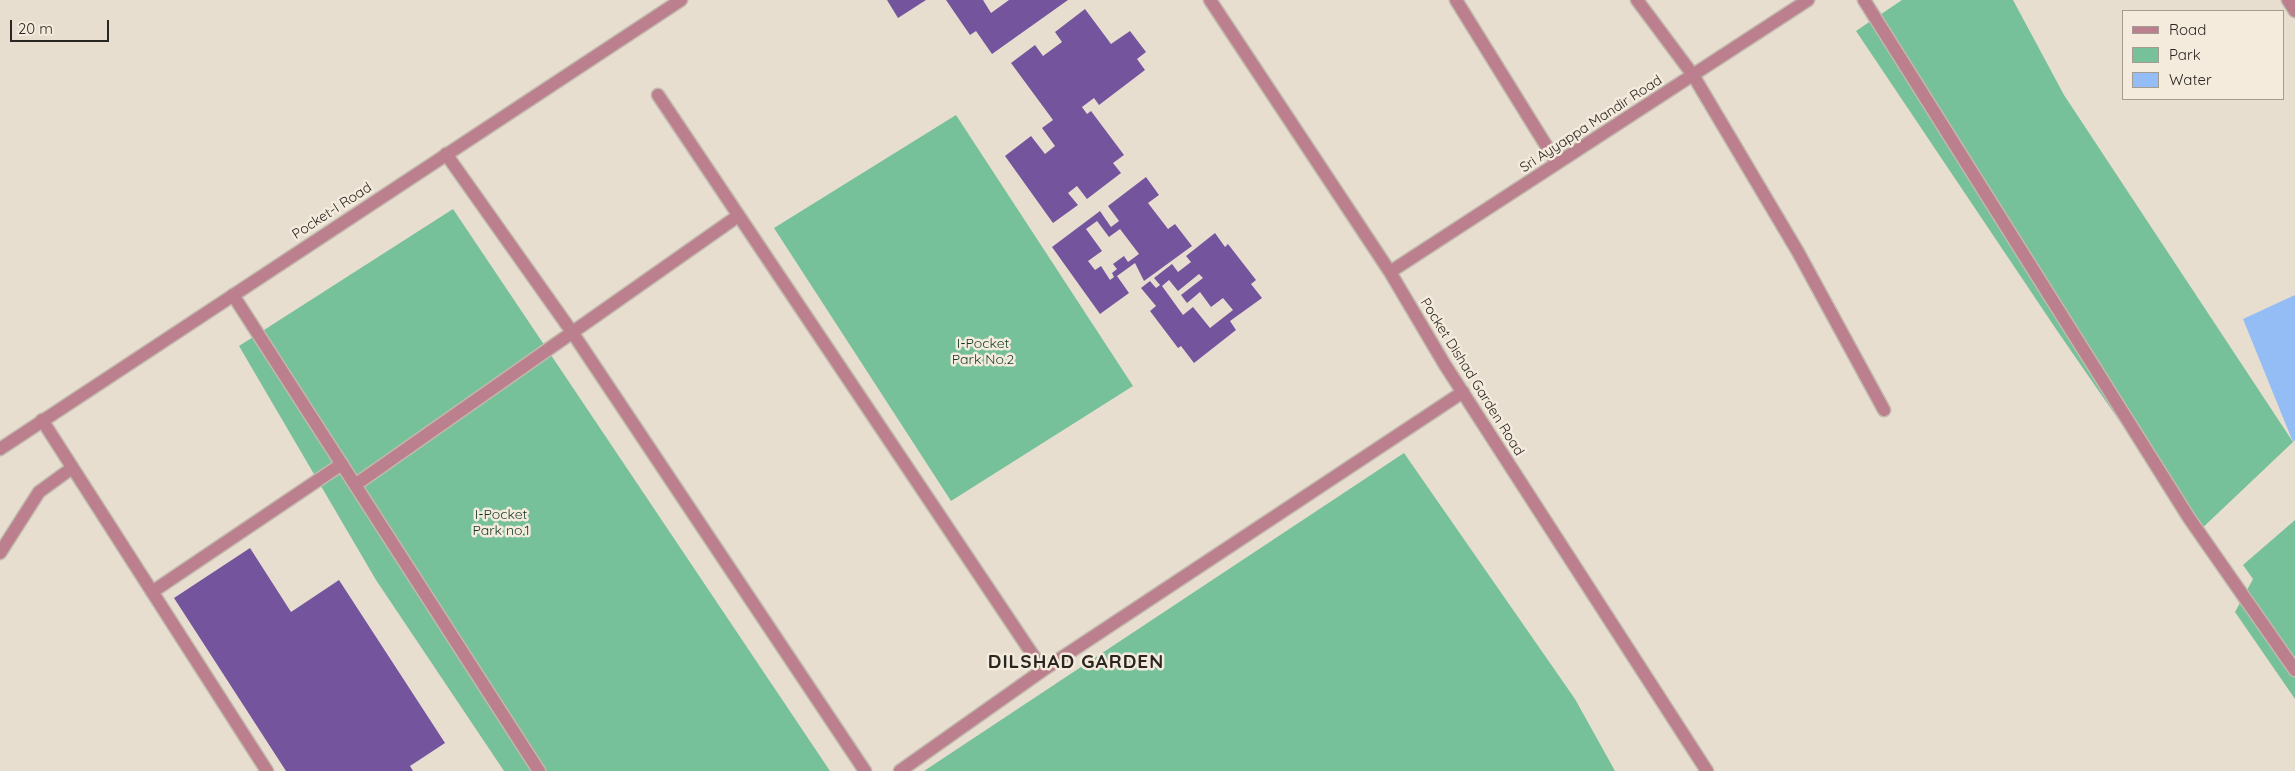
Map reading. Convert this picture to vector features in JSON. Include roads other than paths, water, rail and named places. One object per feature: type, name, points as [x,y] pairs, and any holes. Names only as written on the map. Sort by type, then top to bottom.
[{"type":"street","name":"Pocket-I Road","points":[[0,449],[682,0]]},
{"type":"street","name":"Pocket Dishad Garden Road","points":[[1210,0],[1390,272],[1463,392],[1707,771]]},
{"type":"street","points":[[1456,0],[1557,164]]},
{"type":"street","points":[[1637,0],[1693,75],[1798,252],[1884,410]]},
{"type":"street","name":"Sri Ayyappa Mandir Road","points":[[1390,272],[1808,0]]},
{"type":"street","points":[[1864,0],[2189,518],[2295,670]]},
{"type":"street","points":[[2288,0],[2295,11]]},
{"type":"street","points":[[658,95],[1044,670]]},
{"type":"street","points":[[446,154],[572,332],[865,771]]},
{"type":"street","points":[[355,485],[738,216]]},
{"type":"street","points":[[232,295],[539,771]]},
{"type":"street","points":[[900,771],[1044,670],[1463,392]]},
{"type":"street","points":[[42,420],[267,771]]},
{"type":"street","points":[[152,592],[342,464]]},
{"type":"street","points":[[0,553],[40,492],[72,468]]},
{"type":"water","points":[[2295,295],[2295,440],[2293,442],[2243,319]]},
{"type":"district","name":"DILSHAD GARDEN","points":[[1076,662]]},
{"type":"park label","name":"I-Pocket Park No.2","points":[[983,352]]},
{"type":"park label","name":"I-Pocket Park no.1","points":[[501,524]]}]
